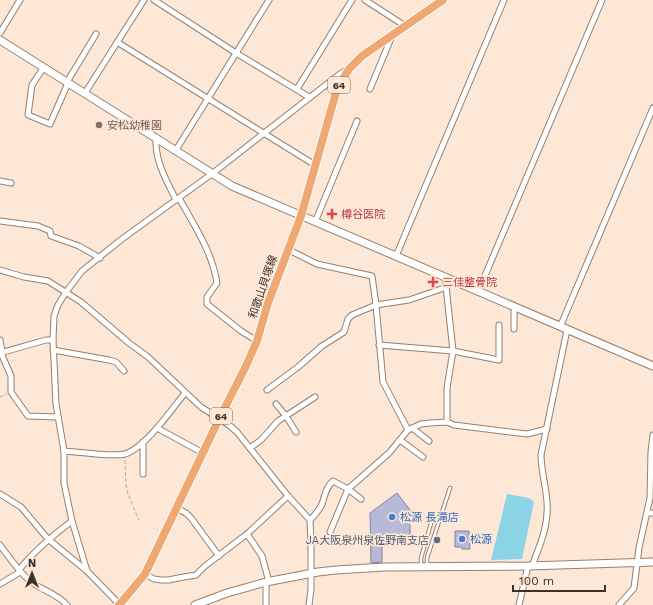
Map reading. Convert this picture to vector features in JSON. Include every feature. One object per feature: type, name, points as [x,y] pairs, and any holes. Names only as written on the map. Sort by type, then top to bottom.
[{"type":"main road","name":"和歌山貝塚線","points":[[120,605],[145,574],[257,341],[287,249],[301,216],[337,90],[349,69],[362,56],[443,0]]},
{"type":"street","points":[[0,33],[20,0]]},
{"type":"street","points":[[85,93],[144,0]]},
{"type":"street","points":[[154,0],[236,53],[309,97]]},
{"type":"street","points":[[176,150],[268,0]]},
{"type":"street","points":[[296,90],[352,0]]},
{"type":"street","points":[[365,0],[405,26]]},
{"type":"street","points":[[396,256],[504,0]]},
{"type":"street","points":[[478,292],[602,0]]},
{"type":"street","points":[[44,67],[32,85],[28,115],[50,124],[68,82],[96,34]]},
{"type":"street","points":[[370,89],[392,35]]},
{"type":"street","points":[[0,40],[232,186],[653,366]]},
{"type":"street","points":[[117,42],[315,165]]},
{"type":"street","points":[[87,571],[72,521],[64,483],[64,451],[56,404],[53,350],[54,316],[58,305],[82,271],[122,239],[264,134],[309,97],[349,69]]},
{"type":"street","points":[[519,605],[530,566],[541,542],[547,517],[547,500],[541,465],[541,455],[547,429],[564,328],[653,108]]},
{"type":"street","points":[[315,222],[357,121]]},
{"type":"street","points":[[156,138],[155,149],[157,158],[178,199],[207,248],[212,260],[217,283],[207,297],[207,304],[241,331],[257,341]]},
{"type":"street","points":[[0,181],[11,183]]},
{"type":"street","points":[[0,221],[38,226],[50,231],[51,236],[79,246],[100,258]]},
{"type":"street","points":[[287,249],[317,264],[372,276],[383,382],[410,429],[429,441]]},
{"type":"street","points":[[0,270],[24,277],[48,281],[81,302],[129,343],[148,357],[201,407],[237,432],[288,496],[310,520],[311,589],[309,605]]},
{"type":"street","points":[[445,277],[452,352],[447,388],[447,422]]},
{"type":"street","points":[[267,390],[298,367],[322,346],[344,332],[348,318],[352,315],[376,305],[409,300],[447,287]]},
{"type":"street","points":[[514,329],[515,308]]},
{"type":"street","points":[[379,345],[452,352],[499,360],[499,325]]},
{"type":"street","points":[[0,340],[1,353],[11,376],[11,392],[28,416],[58,418]]},
{"type":"street","points":[[1,353],[46,340],[53,340]]},
{"type":"street","points":[[53,350],[109,360],[116,362],[124,370]]},
{"type":"street","points":[[64,451],[125,454],[134,449],[152,434],[185,393]]},
{"type":"street","points":[[250,448],[261,440],[278,421],[316,397]]},
{"type":"street","points":[[276,404],[296,432]]},
{"type":"street","points":[[330,532],[348,490],[389,454],[410,429],[426,423],[447,422],[454,425],[527,434],[547,429]]},
{"type":"street","points":[[157,428],[203,453]]},
{"type":"street","points":[[619,605],[634,588],[639,548],[650,498],[653,435]]},
{"type":"street","points":[[400,440],[423,457]]},
{"type":"street","points":[[143,442],[143,474]]},
{"type":"street","points":[[310,520],[322,504],[329,485],[333,481],[361,499]]},
{"type":"street","points":[[0,494],[21,507],[48,539],[87,571],[120,605]]},
{"type":"street","points":[[145,574],[154,579],[161,580],[196,575],[247,534],[288,496]]},
{"type":"street","points":[[176,508],[192,518],[219,556]]},
{"type":"street","points":[[647,513],[653,514]]},
{"type":"street","points":[[0,584],[19,571],[28,558],[48,539],[72,521]]},
{"type":"street","points":[[247,534],[262,556],[268,582],[266,605]]},
{"type":"street","points":[[0,545],[19,571],[31,582],[60,597],[67,605]]},
{"type":"street","points":[[196,605],[227,593],[268,582],[336,570],[653,562]]},
{"type":"lane","points":[[424,567],[450,488]]},
{"type":"lane","points":[[424,567],[421,558],[434,513]]},
{"type":"path","points":[[0,397],[11,392]]},
{"type":"path","points":[[125,454],[126,486],[139,520]]},
{"type":"water","points":[[507,494],[529,498],[534,502],[522,559],[491,560]]},
{"type":"building","points":[[397,493],[410,510],[410,539],[382,540],[382,562],[371,563],[370,513]]},
{"type":"building","name":"松源","points":[[455,531],[469,531],[470,549],[455,547]]},
{"type":"place","name":"安松幼稚園","points":[[99,125]]},
{"type":"place","name":"樽谷医院","points":[[332,214]]},
{"type":"place","name":"三佳整骨院","points":[[433,282]]},
{"type":"place","name":"松源 長滝店","points":[[392,517]]},
{"type":"place","name":"松源","points":[[462,539]]},
{"type":"place","name":"JA大阪泉州泉佐野南支店","points":[[437,540]]}]
